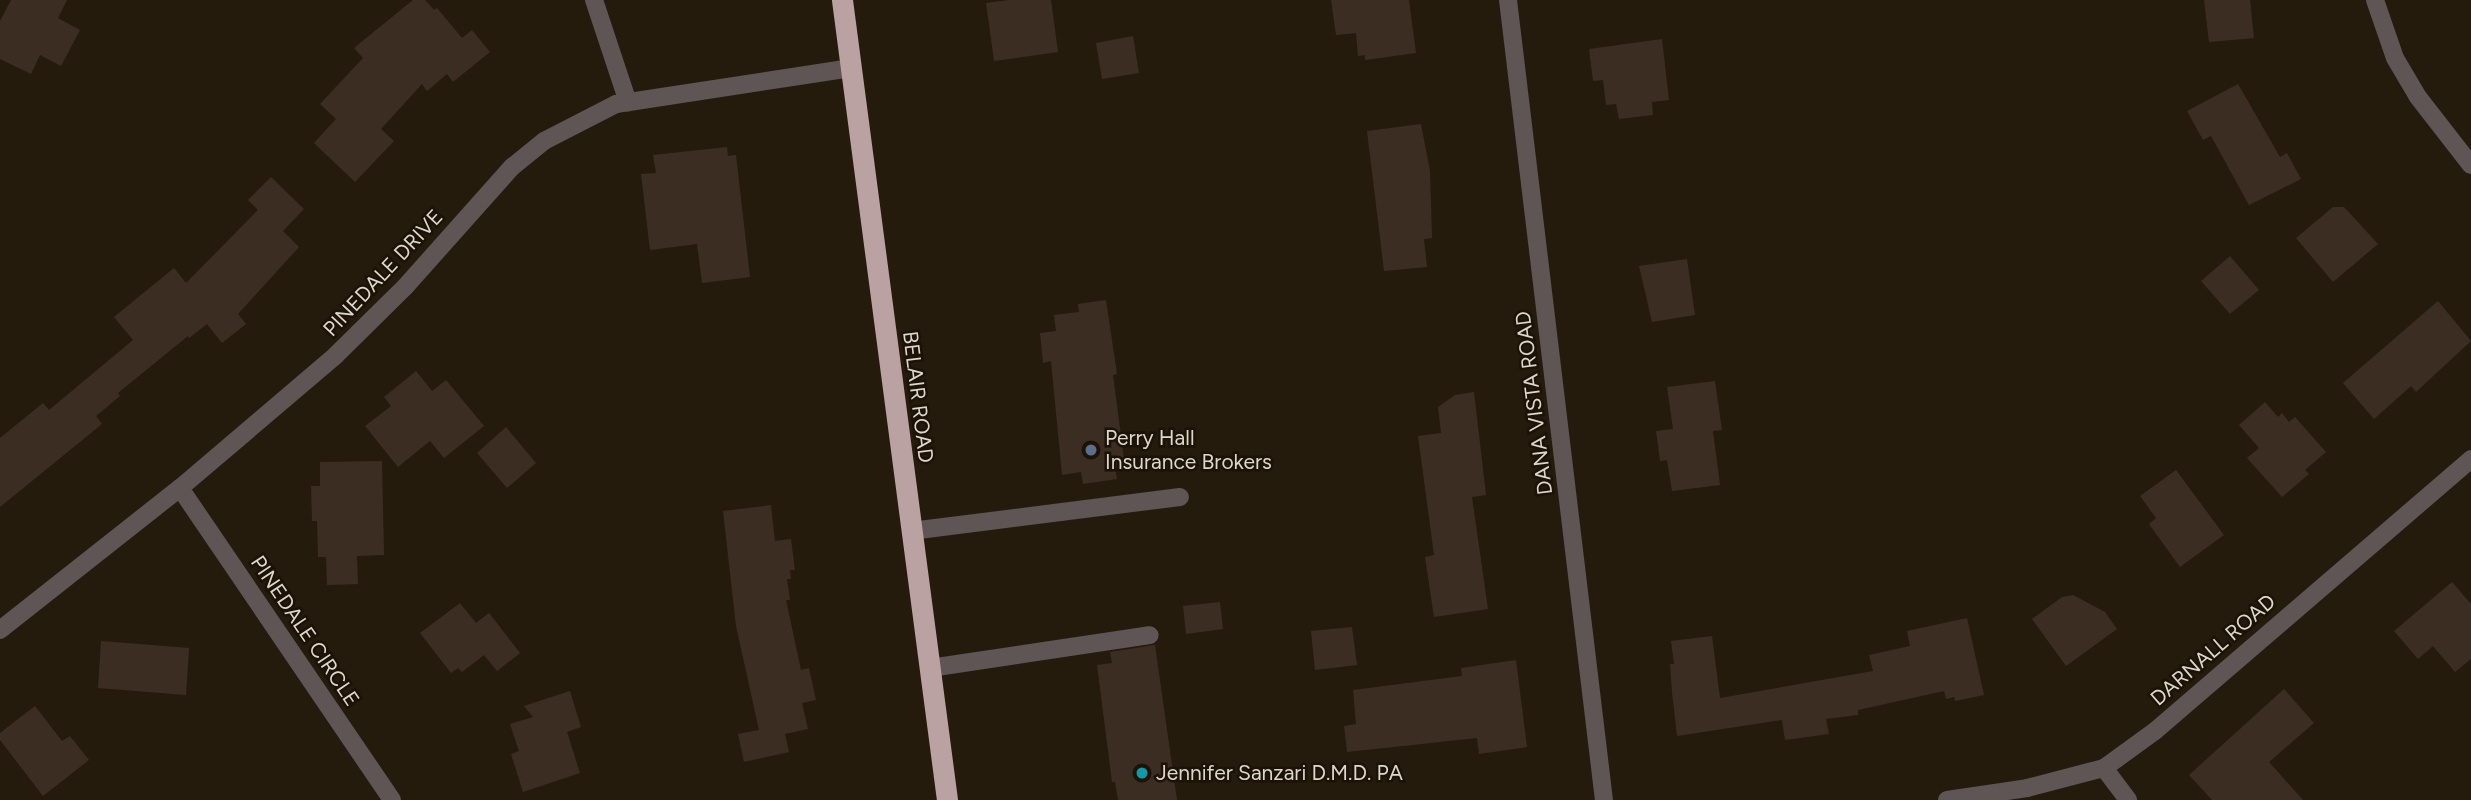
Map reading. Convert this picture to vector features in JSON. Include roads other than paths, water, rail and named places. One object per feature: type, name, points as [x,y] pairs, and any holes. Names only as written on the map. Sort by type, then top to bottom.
[{"type":"highway","name":"BELAIR ROAD","points":[[842,0],[947,800]]},
{"type":"street","points":[[594,0],[628,102]]},
{"type":"street","name":"DANA VISTA ROAD","points":[[1508,0],[1604,800]]},
{"type":"street","points":[[2375,0],[2395,58],[2418,97],[2471,165]]},
{"type":"street","name":"PINEDALE DRIVE","points":[[0,630],[180,488],[336,355],[405,287],[512,167],[544,141],[586,118],[628,102],[851,68]]},
{"type":"street","name":"DARNALL ROAD","points":[[1947,800],[2027,788],[2104,768],[2155,731],[2471,459]]},
{"type":"street","name":"PINEDALE CIRCLE","points":[[180,488],[392,800]]},
{"type":"street","points":[[911,531],[1180,497]]},
{"type":"street","points":[[930,668],[1150,635]]},
{"type":"street","points":[[2104,768],[2128,800]]},
{"type":"place","name":"Perry Hall Insurance Brokers","points":[[1091,450]]},
{"type":"place","name":"Jennifer Sanzari D.M.D. PA","points":[[1142,773]]}]
